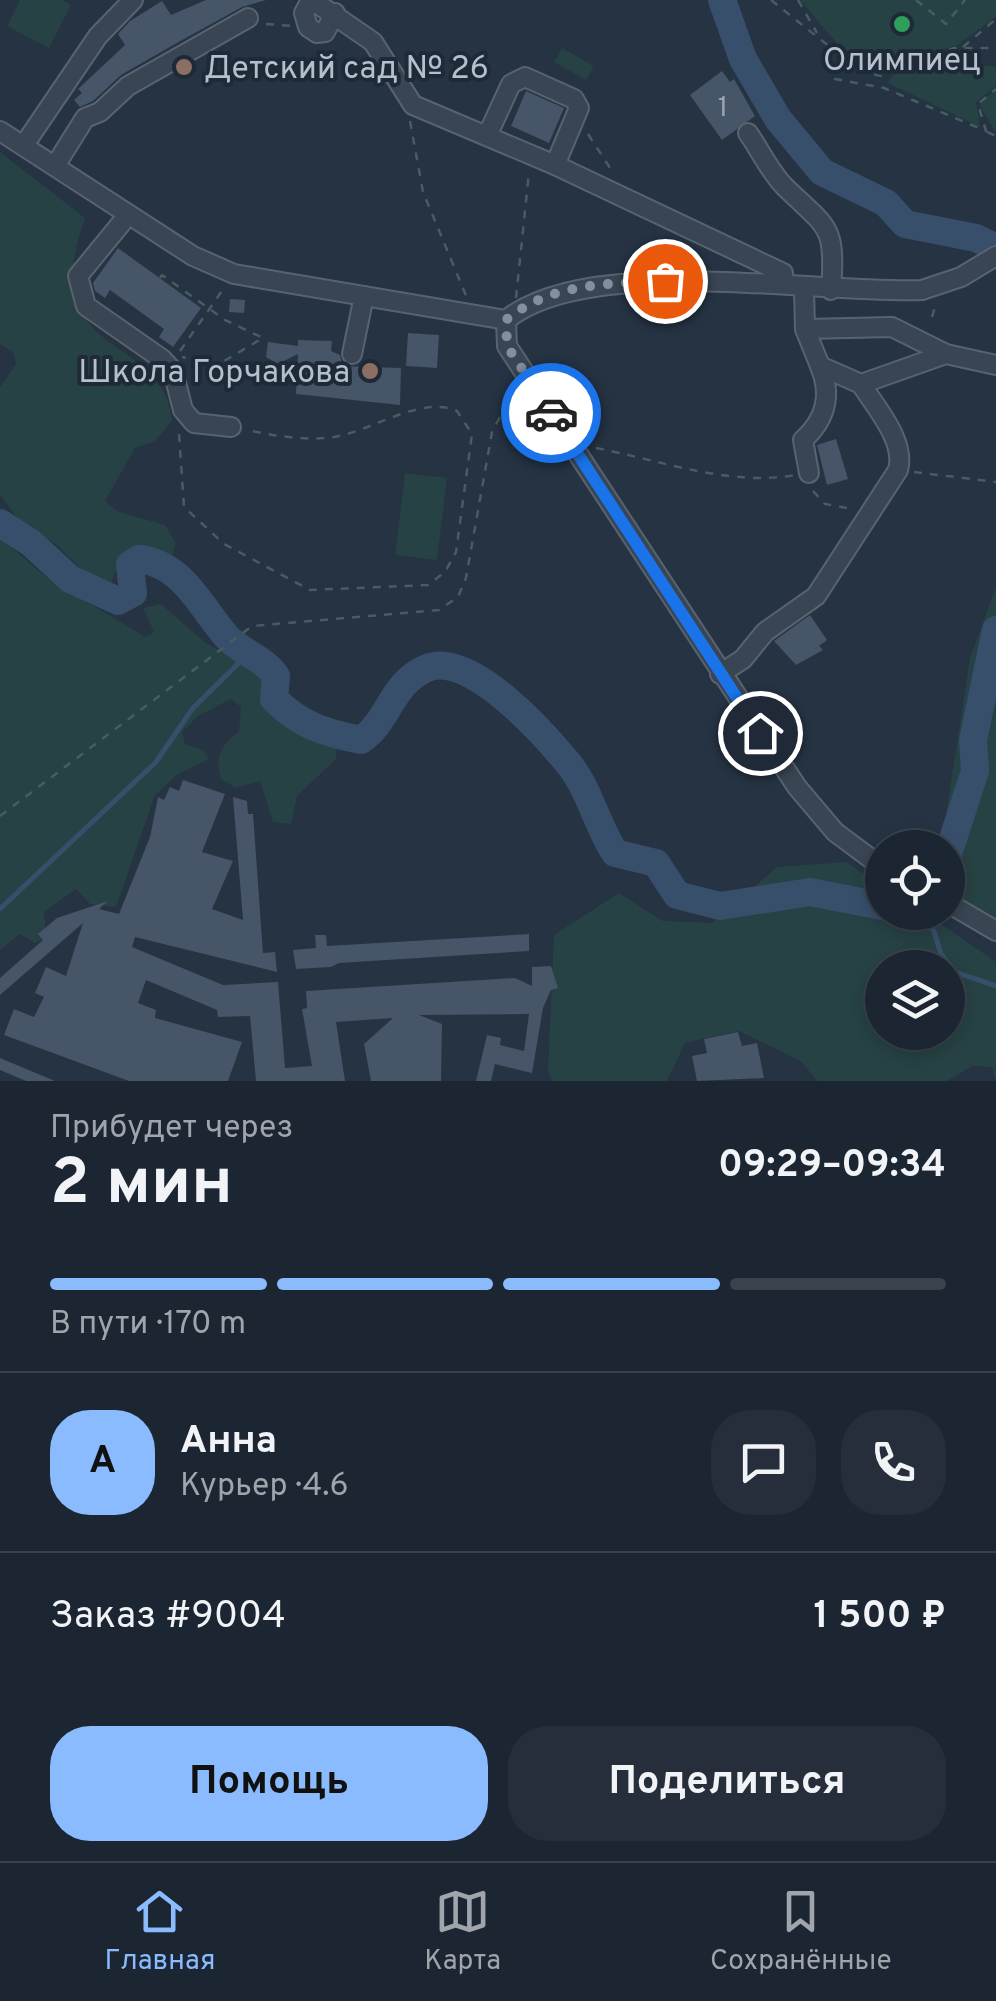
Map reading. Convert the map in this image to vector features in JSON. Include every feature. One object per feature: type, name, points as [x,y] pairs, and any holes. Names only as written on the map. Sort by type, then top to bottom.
[{"type":"street","points":[[24,145],[98,36],[133,0]]},
{"type":"street","points":[[335,13],[326,32],[316,33],[308,27],[304,13],[311,0],[335,13],[373,42],[413,105],[555,165],[783,273]]},
{"type":"street","points":[[55,166],[84,118],[100,112],[128,86],[247,19]]},
{"type":"street","points":[[487,136],[518,78],[525,77],[574,99],[576,116],[555,165]]},
{"type":"street","points":[[58,98],[84,118]]},
{"type":"street","points":[[0,131],[193,256],[234,274],[511,316],[538,298],[590,286],[665,281],[831,290],[922,290],[962,278],[996,256]]},
{"type":"street","points":[[748,133],[784,186],[825,224],[832,241],[831,290]]},
{"type":"street","points":[[128,216],[78,276],[79,292],[86,306],[162,358],[173,371],[184,410],[194,423],[231,427]]},
{"type":"street","points":[[804,289],[805,329],[828,398],[821,420],[803,440],[809,473]]},
{"type":"street","points":[[352,354],[364,296]]},
{"type":"street","points":[[511,316],[507,346],[720,674],[818,814],[865,855]]},
{"type":"street","points":[[805,329],[892,327],[946,354],[996,365]]},
{"type":"street","points":[[861,384],[946,354]]},
{"type":"street","points":[[720,674],[743,659],[765,632],[816,596],[898,470],[901,457],[892,434],[861,384],[820,366]]},
{"type":"street","points":[[965,913],[996,932]]},
{"type":"path","points":[[771,0],[830,47],[841,50],[857,69],[882,76],[963,48],[996,48]]},
{"type":"path","points":[[798,0],[818,34]]},
{"type":"path","points":[[916,0],[946,24],[964,0]]},
{"type":"path","points":[[247,19],[308,27]]},
{"type":"path","points":[[963,48],[996,19]]},
{"type":"path","points":[[830,47],[829,70],[835,79],[884,88],[996,136]]},
{"type":"path","points":[[882,76],[884,88]]},
{"type":"path","points":[[986,131],[978,104],[996,88]]},
{"type":"path","points":[[413,105],[410,126],[423,192],[468,298],[478,300]]},
{"type":"path","points":[[576,116],[632,200]]},
{"type":"path","points":[[511,316],[528,173],[534,156]]},
{"type":"path","points":[[160,278],[162,275],[210,309],[263,338],[220,364],[176,356],[210,309],[234,274]]},
{"type":"path","points":[[932,317],[935,307]]},
{"type":"path","points":[[0,816],[222,653],[252,626],[440,610],[458,597],[466,578],[492,432],[502,414],[536,391]]},
{"type":"path","points":[[194,423],[179,434],[184,507],[224,544],[293,584],[310,590],[353,591],[419,586],[434,582],[453,560],[472,434],[457,412],[428,408],[360,432],[329,438],[289,439],[231,427]]},
{"type":"path","points":[[570,444],[720,474],[775,479],[809,473],[817,498],[825,504],[874,511]]},
{"type":"path","points":[[898,470],[996,482]]},
{"type":"green space","points":[[20,0],[62,0],[71,5],[49,48],[7,26]]},
{"type":"green space","name":"Олимпиец","points":[[800,0],[996,0],[996,17],[957,45],[869,72],[853,62]]},
{"type":"green space","points":[[562,48],[594,66],[586,80],[554,62]]},
{"type":"green space","points":[[980,50],[979,65],[996,67],[996,86],[976,102],[980,127],[888,83],[914,63],[943,54]]},
{"type":"green space","points":[[996,92],[996,133],[980,106],[985,97]]},
{"type":"green space","points":[[0,152],[85,218],[73,264],[76,298],[88,322],[148,371],[164,392],[172,421],[155,441],[135,448],[105,501],[119,512],[165,525],[176,544],[169,563],[138,553],[123,555],[109,587],[87,575],[56,544],[25,529],[0,494],[0,387],[16,364],[13,352],[0,344]]},
{"type":"green space","points":[[405,473],[447,478],[437,560],[395,555]]},
{"type":"green space","points":[[0,538],[51,581],[146,637],[154,632],[143,608],[161,604],[207,644],[262,671],[273,699],[289,719],[337,745],[336,759],[297,796],[291,824],[273,822],[260,781],[236,788],[221,779],[219,757],[239,731],[241,707],[231,699],[198,716],[182,732],[185,744],[203,750],[209,759],[178,774],[155,795],[116,907],[90,904],[76,889],[44,912],[46,937],[35,943],[20,934],[0,950]]},
{"type":"green space","points":[[996,587],[996,925],[965,904],[965,830],[944,830],[970,658]]},
{"type":"green space","points":[[846,862],[865,875],[865,930],[950,930],[996,962],[996,1081],[992,1067],[972,1066],[947,1081],[817,1081],[802,1062],[739,1031],[685,1043],[667,1081],[552,1081],[548,1071],[554,935],[619,893],[663,921],[712,923],[777,867]]},
{"type":"building","points":[[206,0],[266,0],[242,7],[121,75],[93,101],[80,107],[74,100],[82,93],[78,89],[125,45],[118,34],[130,21],[162,1],[171,15]]},
{"type":"building","points":[[722,71],[730,82],[734,79],[755,116],[722,140],[690,95]]},
{"type":"building","points":[[526,91],[564,108],[549,143],[511,126]]},
{"type":"building","points":[[118,248],[201,308],[173,347],[159,337],[164,329],[110,290],[105,298],[95,291],[93,283]]},
{"type":"building","points":[[230,299],[245,300],[244,313],[229,312]]},
{"type":"building","points":[[408,333],[439,335],[437,368],[406,366]]},
{"type":"building","name":"Школа Горчакова","points":[[298,340],[332,341],[331,351],[340,355],[343,366],[401,368],[400,405],[296,394],[298,354],[278,364],[266,357],[268,342],[298,346]]},
{"type":"building","points":[[836,439],[848,479],[827,485],[817,445]]},
{"type":"building","points":[[810,615],[827,640],[819,646],[823,650],[796,665],[774,641]]},
{"type":"building","points":[[183,780],[225,794],[202,852],[233,861],[212,909],[243,920],[233,797],[247,801],[248,814],[253,814],[263,953],[275,952],[277,972],[135,937],[132,947],[223,985],[278,982],[285,1068],[312,1066],[302,1009],[307,1008],[306,991],[515,978],[532,986],[532,967],[551,966],[558,988],[551,990],[543,1008],[532,1073],[495,1064],[491,1081],[476,1081],[487,1035],[501,1038],[500,1045],[524,1051],[529,1014],[419,1015],[442,1024],[441,1081],[371,1081],[364,1044],[393,1018],[336,1022],[345,1081],[256,1081],[250,1016],[218,1017],[217,1010],[146,980],[138,1003],[156,1010],[155,1018],[242,1042],[228,1081],[129,1081],[4,1035],[14,1009],[34,1017],[44,997],[35,993],[46,967],[66,976],[83,923],[0,995],[0,978],[43,940],[38,934],[57,918],[108,901],[99,909],[119,914],[150,837],[158,797],[164,800],[170,787],[179,791]]},
{"type":"building","points":[[529,934],[529,951],[339,963],[331,967],[296,969],[293,950],[316,948],[315,935],[326,935],[327,946]]},
{"type":"building","points":[[738,1032],[742,1046],[757,1043],[764,1078],[697,1081],[692,1056],[707,1053],[704,1039]]},
{"type":"building","points":[[0,1058],[55,1081],[26,1081],[0,1070]]},
{"type":"waterway","points":[[722,0],[743,59],[778,119],[822,172],[886,203],[905,224],[976,238],[996,248]]},
{"type":"waterway","points":[[0,523],[31,543],[70,579],[118,601],[133,593],[130,565],[139,559],[168,569],[189,588],[232,642],[276,676],[274,699],[303,722],[325,731],[361,740],[415,675],[427,668],[444,666],[464,671],[505,698],[568,763],[615,853],[656,863],[677,895],[720,906],[810,892],[865,903]]},
{"type":"waterway","points":[[956,830],[975,771],[973,740],[996,630]]},
{"type":"waterway","points":[[0,909],[156,762],[193,708],[249,653]]},
{"type":"waterway","points":[[933,930],[941,954],[955,972],[996,986]]},
{"type":"way so far","points":[[551,413],[507,346],[506,320],[538,298],[563,290],[665,281]]},
{"type":"place","name":"Олимпиец","points":[[902,24]]},
{"type":"place","name":"Детский сад № 26","points":[[184,67]]},
{"type":"place","name":"Школа Горчакова","points":[[370,371]]},
{"type":"route","points":[[551,413],[760,733]]}]
